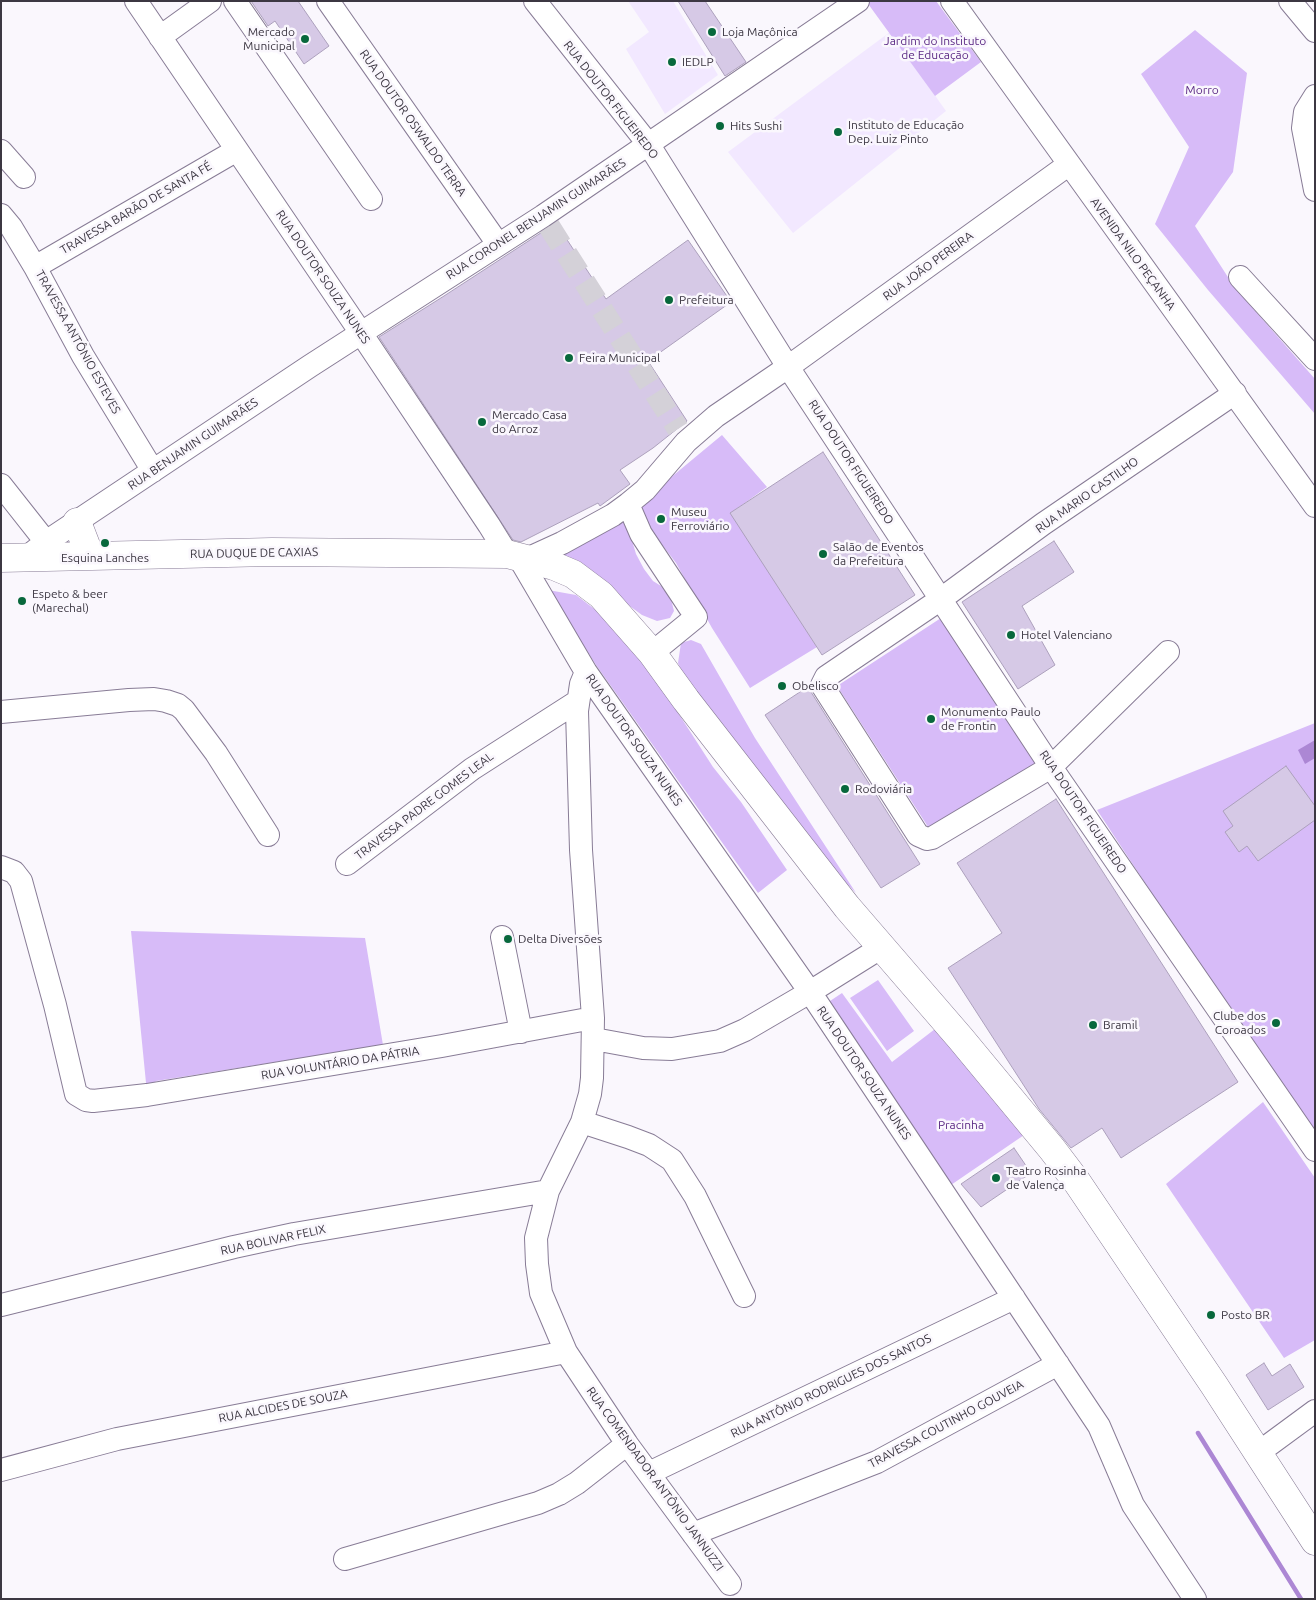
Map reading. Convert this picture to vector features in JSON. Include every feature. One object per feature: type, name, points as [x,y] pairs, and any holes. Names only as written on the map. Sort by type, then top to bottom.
[{"type":"main road","points":[[77,522],[90,556]]},
{"type":"main road","name":"RUA DUQUE DE CAXIAS","points":[[25,552],[90,556],[272,552],[518,556],[554,566],[573,574],[602,594],[652,653],[686,700],[829,884],[961,1039],[1077,1182],[1310,1529]]},
{"type":"street","name":"RUA DOUTOR SOUZA NUNES","points":[[136,1],[489,525],[518,556],[586,672],[810,992],[1058,1364],[1099,1426],[1133,1505],[1196,1599]]},
{"type":"street","points":[[160,37],[210,1]]},
{"type":"street","points":[[235,1],[371,200]]},
{"type":"street","name":"RUA DOUTOR OSWALDO TERRA","points":[[328,1],[498,244]]},
{"type":"street","name":"RUA DOUTOR FIGUEIREDO","points":[[535,1],[649,145],[788,367],[1051,767],[1315,1150]]},
{"type":"street","name":"RUA CORONEL BENJAMIN GUIMARÃES","points":[[361,333],[498,244],[546,221],[649,145],[858,1]]},
{"type":"street","name":"AVENIDA NILO PEÇANHA","points":[[952,1],[1068,165],[1315,506]]},
{"type":"street","points":[[1290,1],[1315,31]]},
{"type":"street","points":[[1315,96],[1305,112],[1303,128],[1315,190]]},
{"type":"street","name":"TRAVESSA BARÃO DE SANTA FÉ","points":[[35,266],[237,150]]},
{"type":"street","points":[[1,152],[24,177]]},
{"type":"street","name":"RUA JOÃO PEREIRA","points":[[518,556],[562,543],[628,504],[645,490],[682,435],[716,416],[788,367],[1068,165]]},
{"type":"street","name":"TRAVESSA ANTÔNIO ESTEVES","points":[[1,214],[35,266],[83,356],[153,471]]},
{"type":"street","points":[[1240,277],[1315,359]]},
{"type":"street","name":"RUA BENJAMIN GUIMARÃES","points":[[25,552],[77,522],[361,333]]},
{"type":"street","name":"RUA MARIO CASTILHO","points":[[1051,767],[932,838],[927,839],[918,835],[822,685],[826,677],[941,599],[1043,524],[1235,393]]},
{"type":"street","points":[[1,485],[25,552]]},
{"type":"street","points":[[628,504],[641,534],[696,617],[652,653]]},
{"type":"street","points":[[1051,767],[1168,652]]},
{"type":"street","name":"RUA COMENDADOR ANTÔNIO JANNUZZI","points":[[586,672],[578,700],[581,850],[594,1029],[591,1086],[582,1122],[548,1191],[536,1238],[537,1264],[542,1293],[566,1352],[627,1444],[730,1584]]},
{"type":"street","points":[[1,712],[154,699],[178,705],[184,710],[216,753],[268,836]]},
{"type":"street","name":"TRAVESSA PADRE GOMES LEAL","points":[[347,864],[472,768],[578,700]]},
{"type":"street","name":"RUA VOLUNTÁRIO DA PÁTRIA","points":[[1,867],[14,872],[21,881],[55,1005],[76,1094],[86,1100],[148,1095],[521,1032],[594,1029]]},
{"type":"street","points":[[502,937],[521,1032]]},
{"type":"street","points":[[594,1029],[643,1048],[672,1049],[720,1041],[745,1030],[882,947]]},
{"type":"street","points":[[582,1122],[642,1142],[672,1160],[695,1196],[744,1296]]},
{"type":"street","name":"RUA BOLIVAR FELIX","points":[[1,1305],[294,1234],[548,1191]]},
{"type":"street","name":"RUA ANTÔNIO RODRIGUES DOS SANTOS","points":[[649,1473],[1014,1298]]},
{"type":"street","name":"RUA ALCIDES DE SOUZA","points":[[1,1470],[117,1439],[566,1352]]},
{"type":"street","name":"TRAVESSA COUTINHO GOUVEIA","points":[[693,1534],[877,1462],[1058,1364]]},
{"type":"street","points":[[1258,1452],[1315,1411]]},
{"type":"street","points":[[345,1559],[538,1503],[559,1494],[577,1483],[627,1444]]},
{"type":"shaded area","name":"IEDLP","points":[[628,1],[673,1],[718,75],[665,114],[626,49],[649,32]]},
{"type":"shaded area","name":"Instituto de Educação Dep. Luiz Pinto","points":[[890,32],[946,111],[793,233],[728,152]]},
{"type":"shaded area","points":[[1315,740],[1315,758],[1305,764],[1298,750]]},
{"type":"green space","name":"Jardim do Instituto de Educação","points":[[866,1],[936,1],[981,62],[935,96]]},
{"type":"green space","name":"Morro","points":[[1195,30],[1247,73],[1233,172],[1195,226],[1235,288],[1315,379],[1315,414],[1208,290],[1155,224],[1189,147],[1141,74]]},
{"type":"green space","points":[[722,435],[767,487],[731,513],[817,647],[750,688],[712,628],[676,563],[634,508]]},
{"type":"green space","points":[[621,521],[628,527],[636,554],[644,569],[671,599],[674,611],[670,618],[657,621],[642,615],[561,556]]},
{"type":"green space","points":[[548,590],[576,595],[614,624],[642,657],[713,767],[741,802],[787,870],[758,893],[596,665]]},
{"type":"green space","points":[[941,618],[1036,764],[932,833],[837,686]]},
{"type":"green space","points":[[691,640],[701,644],[755,738],[856,893],[838,875],[684,676],[678,663],[681,643]]},
{"type":"green space","name":"Clube dos Coroados","points":[[1315,723],[1315,1141],[1097,810]]},
{"type":"green space","points":[[131,931],[365,938],[383,1045],[156,1081],[147,1093]]},
{"type":"green space","points":[[878,980],[914,1031],[887,1051],[850,998]]},
{"type":"green space","name":"Pracinha","points":[[842,993],[892,1062],[935,1029],[1027,1133],[948,1187],[827,1003]]},
{"type":"green space","points":[[1263,1102],[1315,1178],[1315,1340],[1284,1358],[1166,1184]]},
{"type":"building","name":"Mercado Municipal","points":[[251,1],[298,1],[329,46],[304,64],[275,21],[268,26]]},
{"type":"building","name":"Loja Maçônica","points":[[678,1],[705,1],[746,62],[725,76]]},
{"type":"building","points":[[556,223],[606,299],[688,240],[731,302],[648,361],[687,421],[653,448],[620,470],[630,484],[600,506],[598,503],[521,542],[513,540],[379,337]]},
{"type":"building","name":"Salão de Eventos da Prefeitura","points":[[823,452],[915,595],[822,655],[730,513]]},
{"type":"building","name":"Hotel Valenciano","points":[[1054,541],[1074,572],[1022,606],[1055,665],[1018,689],[962,602]]},
{"type":"building","name":"Rodoviária","points":[[809,686],[920,864],[881,888],[765,715]]},
{"type":"building","points":[[1286,766],[1315,806],[1315,820],[1258,861],[1247,846],[1239,852],[1225,832],[1233,826],[1223,811]]},
{"type":"building","name":"Bramil","points":[[1056,799],[1238,1082],[1121,1158],[1102,1128],[1071,1148],[1039,1109],[948,968],[1002,933],[957,863]]},
{"type":"building","name":"Teatro Rosinha de Valença","points":[[1014,1148],[1031,1173],[981,1207],[961,1184]]},
{"type":"building","points":[[1264,1363],[1272,1376],[1290,1364],[1304,1387],[1268,1410],[1246,1375]]},
{"type":"waterway","points":[[1198,1433],[1301,1599]]},
{"type":"tunnel","points":[[549,226],[678,429]]},
{"type":"place","name":"Loja Maçônica","points":[[712,32]]},
{"type":"place","name":"Mercado Municipal","points":[[305,39]]},
{"type":"place","name":"IEDLP","points":[[672,62]]},
{"type":"place","name":"Hits Sushi","points":[[720,126]]},
{"type":"place","name":"Instituto de Educação Dep. Luiz Pinto","points":[[838,132]]},
{"type":"place","name":"Prefeitura","points":[[669,300]]},
{"type":"place","name":"Feira Municipal","points":[[569,358]]},
{"type":"place","name":"Mercado Casa do Arroz","points":[[482,422]]},
{"type":"place","name":"Museu Ferroviário","points":[[661,519]]},
{"type":"place","name":"Esquina Lanches","points":[[105,543]]},
{"type":"place","name":"Salão de Eventos da Prefeitura","points":[[823,554]]},
{"type":"place","name":"Espeto & beer (Marechal)","points":[[22,601]]},
{"type":"place","name":"Hotel Valenciano","points":[[1011,635]]},
{"type":"place","name":"Obelisco","points":[[782,686]]},
{"type":"place","name":"Monumento Paulo de Frontin","points":[[931,719]]},
{"type":"place","name":"Rodoviária","points":[[845,789]]},
{"type":"place","name":"Delta Diversões","points":[[508,939]]},
{"type":"place","name":"Clube dos Coroados","points":[[1276,1023]]},
{"type":"place","name":"Bramil","points":[[1093,1025]]},
{"type":"place","name":"Teatro Rosinha de Valença","points":[[996,1178]]},
{"type":"place","name":"Posto BR","points":[[1211,1315]]}]
